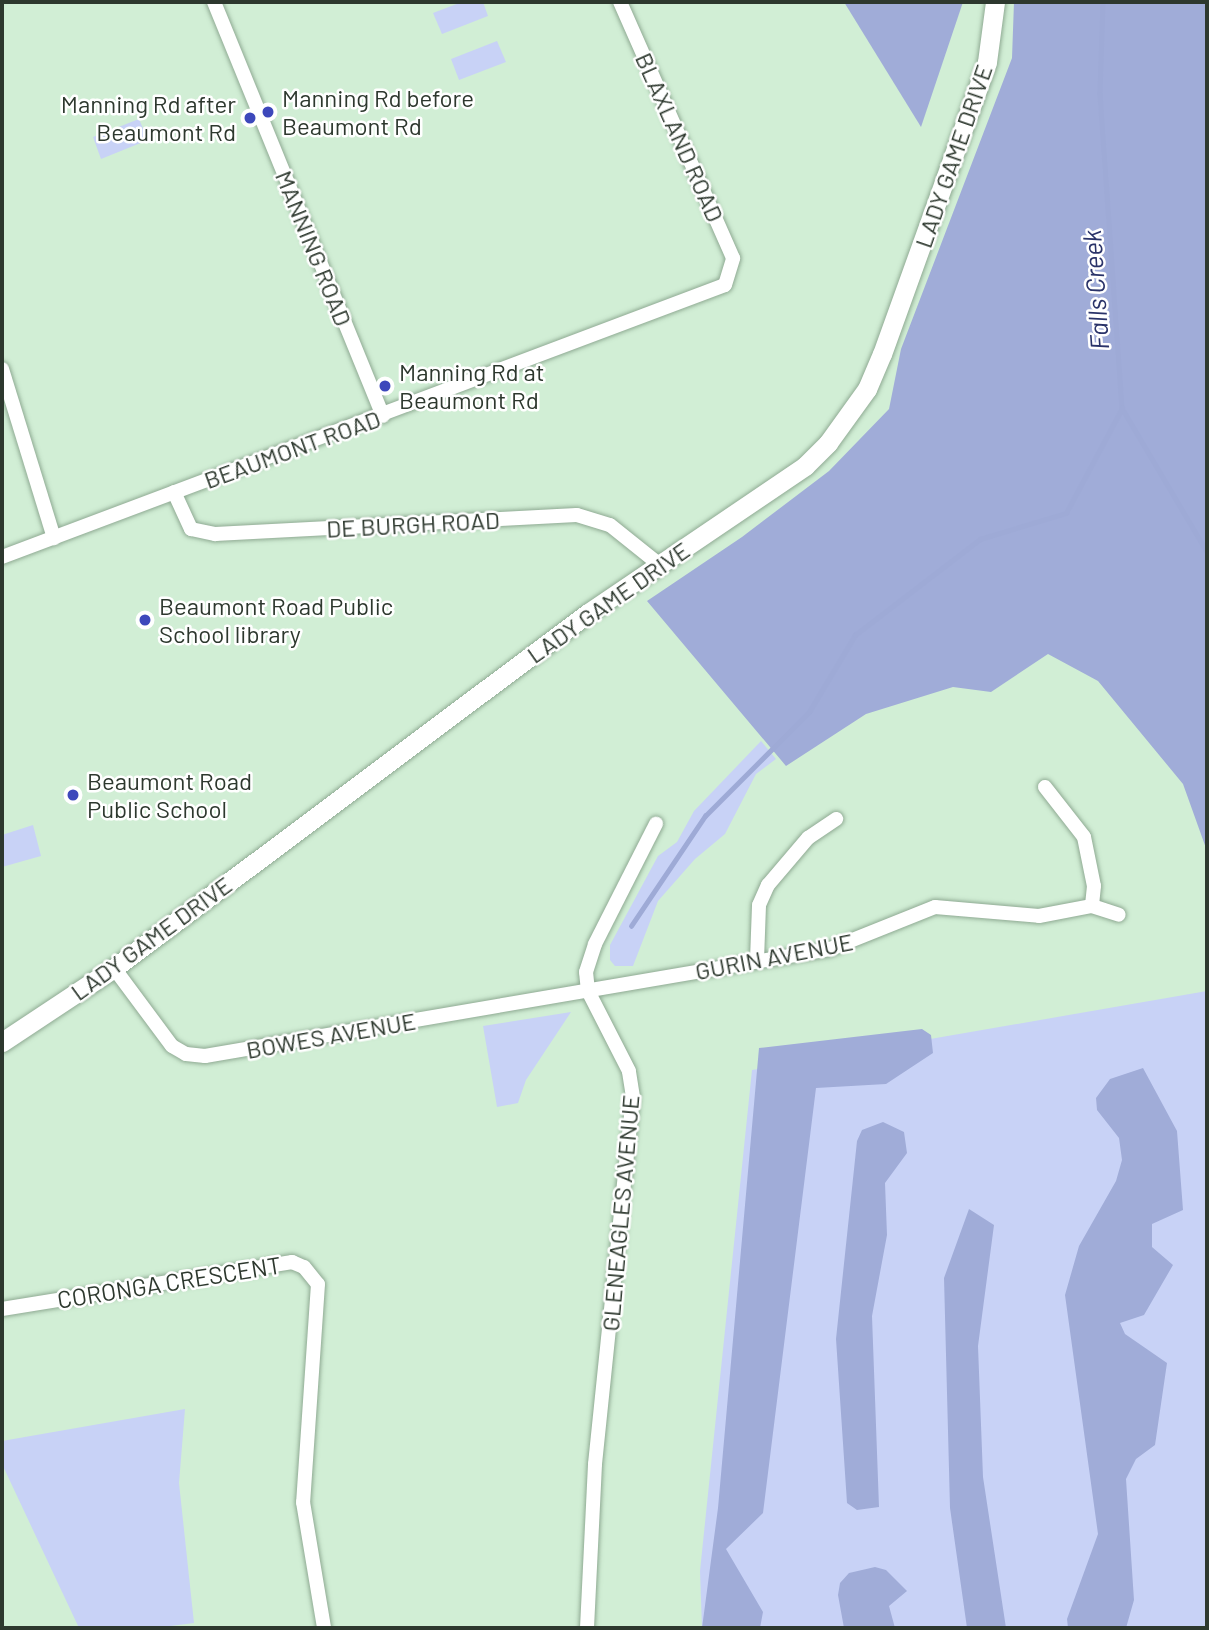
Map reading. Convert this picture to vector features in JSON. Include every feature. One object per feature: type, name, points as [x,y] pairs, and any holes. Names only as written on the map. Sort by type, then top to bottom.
[{"type":"main road","name":"LADY GAME DRIVE","points":[[2,1042],[114,968],[660,565],[805,466],[849,419],[867,389],[987,62],[995,2]]},
{"type":"street","name":"MANNING ROAD","points":[[214,2],[383,416]]},
{"type":"street","name":"BLAXLAND ROAD","points":[[620,2],[733,258],[732,274]]},
{"type":"street","name":"BEAUMONT ROAD","points":[[2,557],[716,292],[732,274]]},
{"type":"street","points":[[2,369],[54,538]]},
{"type":"street","name":"DE BURGH ROAD","points":[[174,492],[191,529],[215,534],[577,515],[610,525],[660,565]]},
{"type":"street","points":[[1045,787],[1084,837],[1094,886],[1092,906]]},
{"type":"street","points":[[757,960],[759,905],[768,885],[808,838],[836,819]]},
{"type":"street","name":"GLENEAGLES AVENUE","points":[[587,1628],[595,1464],[633,1097],[629,1070],[588,991],[589,957],[656,824]]},
{"type":"street","name":"GURIN AVENUE","points":[[588,991],[850,944],[899,919],[935,907],[1038,916],[1092,906],[1119,915]]},
{"type":"street","name":"BOWES AVENUE","points":[[114,968],[172,1046],[186,1054],[205,1056],[588,991]]},
{"type":"street","name":"CORONGA CRESCENT","points":[[2,1309],[292,1262],[304,1267],[318,1284],[303,1502],[324,1628]]},
{"type":"shaded area","points":[[462,2],[483,2],[488,16],[442,34],[433,13]]},
{"type":"shaded area","points":[[844,2],[963,2],[921,127]]},
{"type":"shaded area","points":[[1014,2],[1207,2],[1207,851],[1183,784],[1098,681],[1048,654],[991,692],[953,687],[866,714],[786,766],[647,601],[742,537],[829,471],[889,409],[901,349],[1012,58]]},
{"type":"shaded area","points":[[497,41],[506,62],[459,80],[451,59]]},
{"type":"shaded area","points":[[139,119],[148,140],[101,159],[93,137]]},
{"type":"shaded area","points":[[761,741],[776,759],[756,774],[725,834],[695,859],[658,901],[633,966],[615,966],[610,960],[610,945],[658,856],[677,842],[694,811]]},
{"type":"shaded area","points":[[33,825],[41,856],[2,867],[2,835]]},
{"type":"shaded area","points":[[1207,991],[1207,1628],[702,1628],[700,1571],[752,1070]]},
{"type":"shaded area","points":[[571,1012],[526,1080],[518,1103],[497,1107],[483,1026]]},
{"type":"shaded area","points":[[922,1029],[931,1035],[933,1053],[886,1084],[816,1088],[763,1513],[726,1549],[763,1612],[760,1628],[702,1628],[718,1508],[759,1048]]},
{"type":"shaded area","points":[[1143,1068],[1177,1131],[1183,1210],[1152,1224],[1152,1247],[1173,1265],[1144,1315],[1120,1323],[1125,1334],[1167,1363],[1155,1445],[1136,1459],[1126,1479],[1134,1600],[1126,1628],[1068,1628],[1067,1619],[1098,1534],[1065,1295],[1079,1246],[1116,1181],[1122,1160],[1119,1138],[1097,1110],[1096,1098],[1110,1079]]},
{"type":"shaded area","points":[[883,1122],[904,1132],[907,1153],[885,1183],[887,1235],[872,1316],[879,1507],[857,1510],[847,1503],[836,1339],[857,1141],[862,1130]]},
{"type":"shaded area","points":[[969,1209],[994,1225],[978,1346],[983,1477],[1006,1628],[967,1628],[950,1508],[944,1278]]},
{"type":"shaded area","points":[[185,1409],[179,1483],[194,1623],[155,1628],[79,1628],[2,1464],[2,1441]]},
{"type":"shaded area","points":[[875,1567],[886,1570],[907,1591],[889,1606],[895,1628],[844,1628],[838,1595],[840,1583],[849,1573]]},
{"type":"waterway","name":"Falls Creek","points":[[1103,2],[1100,94],[1122,408],[1207,552]]},
{"type":"waterway","points":[[631,926],[705,816],[809,712],[855,635],[980,539],[1066,513],[1122,408]]},
{"type":"place","name":"Manning Rd before Beaumont Rd","points":[[268,112]]},
{"type":"place","name":"Manning Rd after Beaumont Rd","points":[[250,118]]},
{"type":"place","name":"Manning Rd at Beaumont Rd","points":[[385,386]]},
{"type":"place","name":"Beaumont Road Public School library","points":[[145,620]]},
{"type":"place","name":"Beaumont Road Public School","points":[[73,795]]}]
